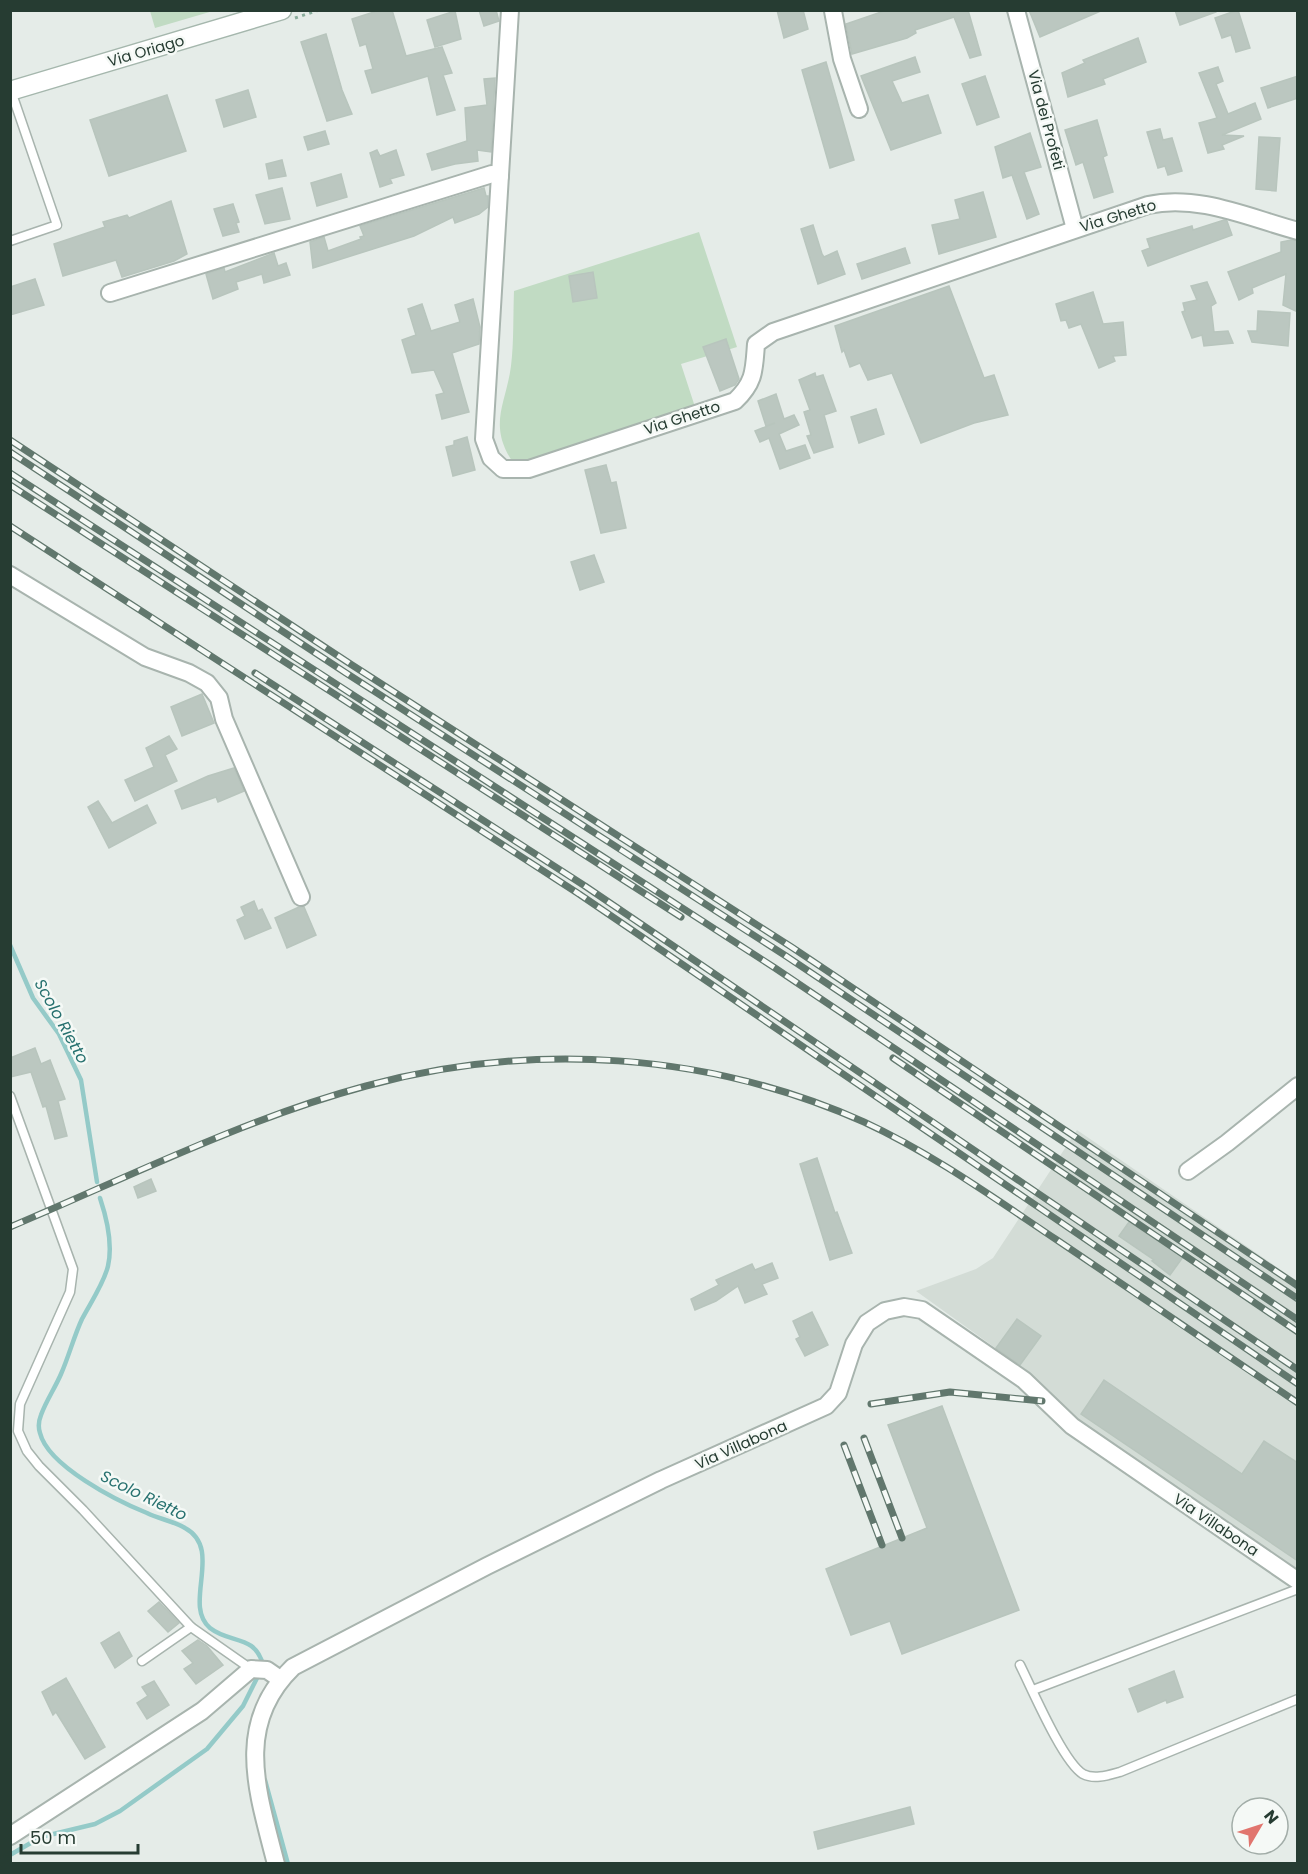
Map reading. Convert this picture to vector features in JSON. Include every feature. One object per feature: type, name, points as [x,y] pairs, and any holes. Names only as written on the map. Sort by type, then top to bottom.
[{"type":"street","name":"Via Oriago","points":[[11,91],[282,10]]},
{"type":"street","name":"Via Ghetto","points":[[510,10],[484,440],[491,458],[503,469],[529,469],[735,401],[746,390],[754,374],[756,344],[773,332],[1148,205],[1175,201],[1197,202],[1298,231]]},
{"type":"street","name":"Via dei Profeti","points":[[1016,10],[1076,229]]},
{"type":"street","points":[[834,11],[842,59],[859,110]]},
{"type":"street","points":[[110,293],[492,174],[500,176]]},
{"type":"street","points":[[10,575],[145,657],[189,673],[207,683],[219,698],[228,728],[301,897]]},
{"type":"street","points":[[1188,1171],[1298,1086]]},
{"type":"street","name":"Via Villabona","points":[[276,1863],[254,1770],[254,1742],[266,1673],[293,1667],[497,1561],[662,1480],[826,1406],[838,1393],[854,1344],[867,1323],[885,1311],[904,1307],[922,1310],[938,1319],[1024,1380],[1072,1426],[1298,1581]]},
{"type":"street","points":[[10,1836],[202,1711],[266,1673]]},
{"type":"lane","points":[[10,241],[57,225],[11,91]]},
{"type":"lane","points":[[10,1096],[70,1257],[73,1281],[46,1350],[20,1404],[18,1431],[27,1451],[39,1466],[191,1627],[266,1673]]},
{"type":"lane","points":[[1033,1690],[1105,1665],[1298,1589]]},
{"type":"lane","points":[[142,1661],[191,1627]]},
{"type":"lane","points":[[1020,1665],[1069,1760],[1084,1775],[1093,1777],[1120,1772],[1298,1698]]},
{"type":"shaded area","points":[[1077,1130],[1297,1281],[1297,1572],[1077,1421],[1026,1370],[916,1291],[976,1269],[993,1258]]},
{"type":"green space","points":[[150,10],[213,11],[155,28]]},
{"type":"green space","points":[[699,232],[737,347],[681,364],[696,410],[532,464],[512,461],[501,436],[500,425],[511,366],[514,291]]},
{"type":"building","points":[[380,10],[392,10],[406,56],[442,47],[452,73],[443,75],[455,110],[437,115],[428,76],[372,93],[365,71],[373,69],[366,44],[360,46],[352,19]]},
{"type":"building","points":[[479,10],[496,10],[499,21],[484,26]]},
{"type":"building","points":[[777,10],[803,10],[808,29],[784,38]]},
{"type":"building","points":[[887,10],[968,10],[981,55],[970,58],[954,17],[915,30],[916,33],[907,38],[852,54],[846,24]]},
{"type":"building","points":[[1029,10],[1103,10],[1040,37]]},
{"type":"building","points":[[1175,10],[1216,10],[1216,12],[1180,25]]},
{"type":"building","points":[[1238,10],[1250,48],[1236,52],[1231,35],[1222,38],[1215,18]]},
{"type":"building","points":[[455,11],[461,39],[435,47],[427,20]]},
{"type":"building","points":[[326,34],[342,90],[352,114],[327,121],[301,42]]},
{"type":"building","points":[[1138,38],[1146,62],[1103,79],[1105,84],[1068,97],[1062,73],[1085,63],[1083,60]]},
{"type":"building","points":[[915,57],[920,72],[892,81],[902,103],[928,95],[941,133],[891,150],[861,76]]},
{"type":"building","points":[[826,62],[854,160],[830,168],[802,70]]},
{"type":"building","points":[[1218,67],[1223,81],[1216,84],[1228,114],[1255,103],[1261,119],[1222,135],[1244,136],[1222,145],[1224,149],[1208,153],[1199,123],[1217,118],[1199,73]]},
{"type":"building","points":[[985,76],[999,117],[977,125],[962,84]]},
{"type":"building","points":[[1298,76],[1298,98],[1268,108],[1261,88]]},
{"type":"building","points":[[495,78],[491,152],[477,150],[478,161],[432,170],[427,154],[467,141],[465,108],[487,105],[484,79]]},
{"type":"building","points":[[248,90],[256,117],[224,127],[216,100]]},
{"type":"building","points":[[167,95],[186,151],[109,176],[90,120]]},
{"type":"building","points":[[1097,120],[1107,155],[1103,157],[1113,192],[1094,198],[1083,162],[1076,165],[1065,130]]},
{"type":"building","points":[[1160,129],[1163,140],[1172,138],[1182,171],[1168,175],[1165,166],[1158,168],[1147,132]]},
{"type":"building","points":[[325,131],[329,144],[308,150],[304,137]]},
{"type":"building","points":[[1030,133],[1041,167],[1024,172],[1039,214],[1027,219],[1012,175],[1003,178],[995,147]]},
{"type":"building","points":[[1259,137],[1280,138],[1276,191],[1256,189]]},
{"type":"building","points":[[377,150],[380,156],[396,150],[404,175],[390,179],[392,183],[380,187],[370,153]]},
{"type":"building","points":[[282,160],[286,176],[269,179],[266,164]]},
{"type":"building","points":[[341,174],[347,197],[317,206],[311,183]]},
{"type":"building","points":[[282,188],[290,219],[265,224],[256,195]]},
{"type":"building","points":[[484,188],[488,196],[488,207],[479,214],[455,223],[453,217],[414,236],[313,268],[310,242],[324,237],[328,251],[361,239],[360,237],[364,236],[360,226]]},
{"type":"building","points":[[983,192],[996,237],[939,254],[932,225],[960,219],[955,200]]},
{"type":"building","points":[[171,201],[187,254],[174,261],[122,277],[116,260],[63,276],[54,244],[105,227],[103,222],[127,215],[129,218]]},
{"type":"building","points":[[233,204],[239,222],[236,223],[239,232],[223,236],[214,209]]},
{"type":"building","points":[[1227,221],[1232,235],[1148,266],[1142,251],[1150,248],[1147,239],[1192,226],[1193,230]]},
{"type":"building","points":[[813,225],[822,254],[824,257],[837,251],[845,274],[818,284],[801,229]]},
{"type":"building","points":[[1298,241],[1298,312],[1283,305],[1286,274],[1252,288],[1253,293],[1239,300],[1228,272],[1281,252],[1281,242]]},
{"type":"building","points":[[905,248],[910,263],[862,279],[857,264]]},
{"type":"building","points":[[274,253],[278,266],[286,263],[290,275],[264,283],[262,274],[236,282],[238,289],[213,299],[206,274],[224,268],[225,272]]},
{"type":"building","points":[[593,272],[597,298],[573,302],[569,276]]},
{"type":"building","points":[[35,279],[44,305],[10,315],[10,287]]},
{"type":"building","points":[[1207,282],[1216,303],[1211,306],[1214,332],[1228,331],[1233,343],[1204,346],[1202,335],[1192,338],[1182,312],[1185,311],[1183,303],[1197,300],[1191,286]]},
{"type":"building","points":[[949,286],[984,378],[994,375],[1008,415],[974,423],[921,443],[892,373],[868,380],[860,363],[850,367],[844,350],[842,352],[835,326]]},
{"type":"building","points":[[1093,292],[1103,324],[1123,322],[1126,355],[1113,356],[1115,361],[1099,368],[1081,324],[1069,328],[1066,320],[1061,321],[1056,304]]},
{"type":"building","points":[[473,299],[480,327],[479,344],[452,353],[469,412],[442,419],[436,395],[444,393],[434,370],[412,373],[402,340],[416,335],[408,309],[422,304],[431,331],[460,322],[455,305]]},
{"type":"building","points":[[1258,311],[1290,313],[1288,346],[1252,342],[1248,331],[1257,331]]},
{"type":"building","points":[[726,339],[739,379],[735,385],[720,391],[703,347]]},
{"type":"building","points":[[815,373],[816,377],[823,375],[836,411],[824,415],[833,447],[814,453],[807,436],[811,435],[804,412],[810,410],[799,380]]},
{"type":"building","points":[[776,394],[784,419],[794,415],[799,425],[779,434],[786,451],[805,445],[810,458],[780,469],[769,438],[760,442],[755,431],[775,423],[766,426],[758,401]]},
{"type":"building","points":[[876,409],[884,434],[859,443],[851,417]]},
{"type":"building","points":[[467,437],[475,470],[453,476],[446,447],[454,445],[454,441]]},
{"type":"building","points":[[606,465],[611,483],[616,482],[626,528],[601,533],[585,470]]},
{"type":"building","points":[[594,555],[604,582],[580,590],[571,562]]},
{"type":"building","points":[[202,694],[214,723],[182,736],[171,707]]},
{"type":"building","points":[[169,736],[177,749],[165,755],[177,781],[135,801],[125,780],[154,767],[146,748]]},
{"type":"building","points":[[234,768],[244,791],[218,802],[216,797],[182,809],[175,791],[208,776]]},
{"type":"building","points":[[98,801],[112,823],[147,805],[156,823],[109,848],[88,807]]},
{"type":"building","points":[[254,901],[258,911],[262,909],[271,928],[245,939],[237,920],[245,916],[241,907]]},
{"type":"building","points":[[304,907],[316,935],[287,948],[275,918]]},
{"type":"building","points":[[35,1048],[41,1064],[50,1060],[65,1099],[58,1101],[67,1136],[55,1139],[46,1106],[43,1107],[31,1072],[10,1077],[10,1058]]},
{"type":"building","points":[[817,1158],[835,1213],[837,1212],[852,1253],[830,1260],[800,1164]]},
{"type":"building","points":[[151,1179],[156,1191],[138,1198],[134,1187]]},
{"type":"building","points":[[1129,1222],[1183,1257],[1170,1275],[1152,1261],[1154,1260],[1119,1236]]},
{"type":"building","points":[[772,1263],[778,1278],[762,1284],[767,1294],[745,1303],[738,1286],[716,1301],[695,1310],[691,1299],[719,1285],[716,1280],[752,1264],[755,1270]]},
{"type":"building","points":[[812,1312],[828,1345],[805,1356],[796,1339],[800,1337],[793,1321]]},
{"type":"building","points":[[1017,1319],[1041,1336],[1020,1365],[996,1348]]},
{"type":"building","points":[[1104,1380],[1242,1474],[1264,1441],[1298,1463],[1298,1561],[1081,1414]]},
{"type":"building","points":[[942,1406],[1019,1610],[902,1654],[890,1621],[851,1635],[826,1569],[927,1528],[888,1425]]},
{"type":"building","points":[[159,1602],[179,1623],[168,1632],[148,1611]]},
{"type":"building","points":[[119,1632],[132,1656],[115,1668],[101,1643]]},
{"type":"building","points":[[198,1640],[207,1646],[223,1665],[196,1684],[184,1669],[193,1663],[182,1651]]},
{"type":"building","points":[[1174,1671],[1183,1697],[1167,1703],[1166,1700],[1138,1712],[1129,1689]]},
{"type":"building","points":[[66,1678],[105,1747],[85,1759],[56,1712],[53,1715],[42,1692]]},
{"type":"building","points":[[154,1681],[169,1705],[147,1719],[137,1703],[148,1696],[142,1687]]},
{"type":"building","points":[[910,1807],[914,1824],[818,1849],[814,1832]]},
{"type":"waterway","name":"Scolo Rietto","points":[[10,945],[33,998],[59,1034],[81,1080],[97,1182]]},
{"type":"waterway","name":"Scolo Rietto","points":[[100,1198],[109,1232],[108,1266],[82,1319],[61,1374],[43,1410],[39,1421],[40,1433],[56,1458],[85,1481],[134,1507],[185,1528],[196,1537],[203,1563],[200,1592],[202,1618],[210,1628],[218,1633],[254,1648],[263,1665]]},
{"type":"waterway","name":"Scolo Rietto","points":[[10,1855],[41,1837],[95,1824],[120,1811],[207,1749],[243,1706],[260,1672]]},
{"type":"waterway","points":[[265,1780],[288,1864]]},
{"type":"railway","points":[[10,440],[352,665],[793,948],[1298,1286]]},
{"type":"railway","points":[[10,452],[346,673],[786,956],[1298,1299]]},
{"type":"railway","points":[[10,473],[775,968],[1298,1320]]},
{"type":"railway","points":[[10,485],[681,917]]},
{"type":"railway","points":[[10,526],[579,894],[1298,1384]]},
{"type":"railway","points":[[255,673],[585,886],[1298,1370]]},
{"type":"railway","points":[[893,1058],[1298,1332]]},
{"type":"railway","points":[[10,1227],[230,1132],[366,1086],[428,1072],[491,1063],[555,1059],[618,1061],[681,1068],[744,1081],[805,1099],[864,1122],[914,1148],[986,1193],[1298,1403]]},
{"type":"railway","points":[[871,1404],[950,1392],[1042,1401]]},
{"type":"railway","points":[[864,1438],[902,1538]]},
{"type":"railway","points":[[844,1445],[882,1545]]}]
